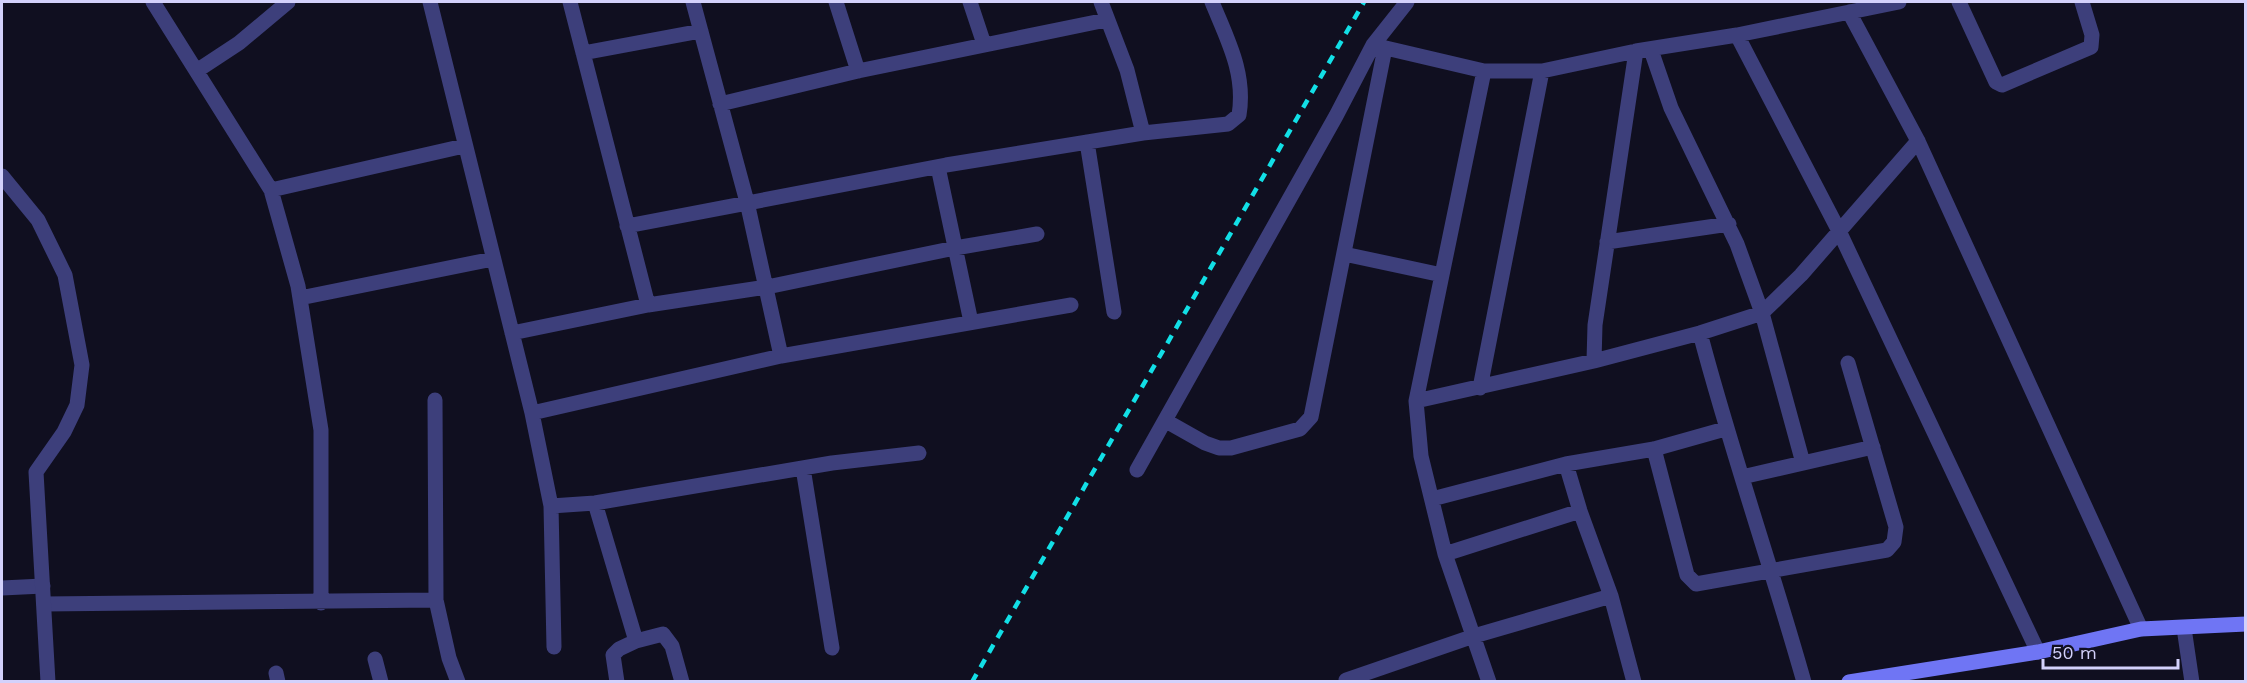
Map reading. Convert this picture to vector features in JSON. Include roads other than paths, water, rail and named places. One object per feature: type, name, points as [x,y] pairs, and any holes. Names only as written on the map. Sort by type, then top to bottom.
[{"type":"main road","points":[[1849,681],[1904,677],[2038,652],[2141,629],[2246,624]]},
{"type":"street","points":[[153,2],[198,70],[271,190],[300,298],[321,430],[321,603]]},
{"type":"street","points":[[198,70],[239,43],[288,2]]},
{"type":"street","points":[[430,2],[532,413],[551,506],[554,647]]},
{"type":"street","points":[[570,2],[648,305]]},
{"type":"street","points":[[693,2],[747,202],[782,356]]},
{"type":"street","points":[[837,2],[858,71]]},
{"type":"street","points":[[970,2],[984,44]]},
{"type":"street","points":[[1101,2],[1127,70],[1143,133]]},
{"type":"street","points":[[627,226],[938,167],[1143,133],[1228,124],[1239,115],[1243,92],[1236,63],[1212,2]]},
{"type":"street","points":[[1137,470],[1330,127],[1407,2]]},
{"type":"street","points":[[1379,46],[1484,71],[1542,71],[1899,2]]},
{"type":"street","points":[[1959,2],[1996,81],[2002,85],[2091,47],[2093,42],[2082,2]]},
{"type":"street","points":[[1849,12],[1918,141],[2141,629]]},
{"type":"street","points":[[720,104],[858,71],[1106,20]]},
{"type":"street","points":[[583,53],[701,31]]},
{"type":"street","points":[[1737,35],[1839,231],[2038,652]]},
{"type":"street","points":[[1166,421],[1205,443],[1219,448],[1231,448],[1300,429],[1311,417],[1344,254],[1379,46]]},
{"type":"street","points":[[1644,51],[1729,224],[1762,313],[1803,463]]},
{"type":"street","points":[[1594,361],[1595,325],[1607,242],[1644,51]]},
{"type":"street","points":[[1484,71],[1416,401],[1421,456],[1445,554],[1489,681]]},
{"type":"street","points":[[1480,388],[1542,71]]},
{"type":"street","points":[[1416,401],[1594,361],[1700,333],[1762,313],[1800,275],[1918,141]]},
{"type":"street","points":[[1087,142],[1114,312]]},
{"type":"street","points":[[271,190],[464,146]]},
{"type":"street","points":[[938,167],[971,322]]},
{"type":"street","points":[[2,176],[38,220],[65,275],[82,365],[77,405],[64,432],[36,472],[48,681]]},
{"type":"street","points":[[1607,242],[1729,224]]},
{"type":"street","points":[[512,333],[648,305],[766,287],[955,248],[1036,234]]},
{"type":"street","points":[[1344,254],[1442,275]]},
{"type":"street","points":[[300,298],[493,259]]},
{"type":"street","points":[[532,413],[782,356],[1071,304]]},
{"type":"street","points":[[1700,333],[1725,429],[1773,572],[1804,681]]},
{"type":"street","points":[[1654,449],[1691,582],[1703,585],[1887,550],[1894,542],[1896,526],[1848,363]]},
{"type":"street","points":[[435,400],[436,600],[449,658],[458,681]]},
{"type":"street","points":[[1432,499],[1566,464],[1654,449],[1725,429]]},
{"type":"street","points":[[1742,477],[1873,447]]},
{"type":"street","points":[[551,506],[595,503],[803,468],[919,453]]},
{"type":"street","points":[[1566,464],[1580,511],[1611,596],[1634,681]]},
{"type":"street","points":[[803,468],[832,648]]},
{"type":"street","points":[[595,503],[636,641]]},
{"type":"street","points":[[1445,554],[1580,511]]},
{"type":"street","points":[[2,588],[43,586]]},
{"type":"street","points":[[1346,680],[1474,636],[1611,596]]},
{"type":"street","points":[[44,604],[321,603],[436,600]]},
{"type":"street","points":[[2184,628],[2192,681]]},
{"type":"street","points":[[617,681],[613,655],[619,649],[636,641],[663,634],[672,646],[682,681]]},
{"type":"street","points":[[375,659],[381,681]]},
{"type":"railway","points":[[972,682],[1364,2]]}]
